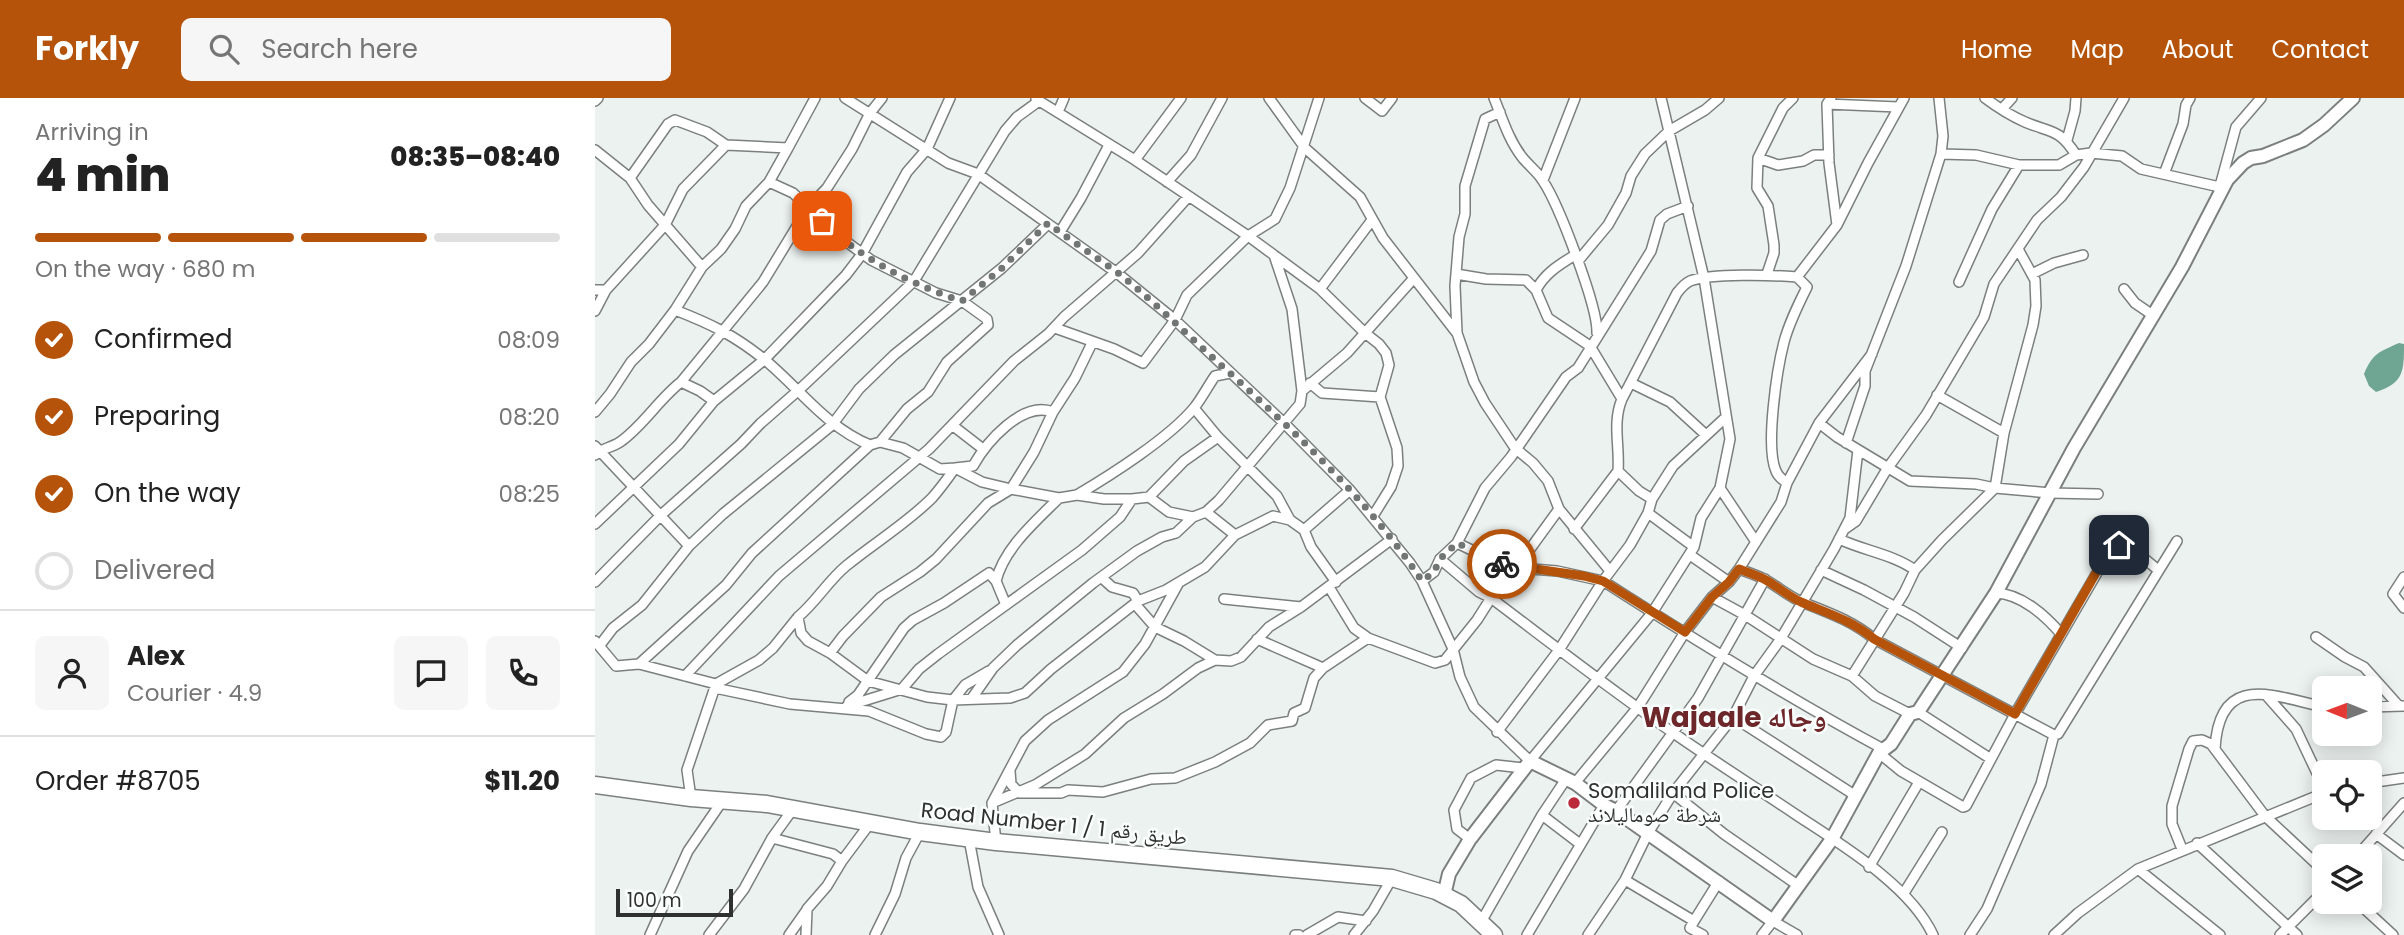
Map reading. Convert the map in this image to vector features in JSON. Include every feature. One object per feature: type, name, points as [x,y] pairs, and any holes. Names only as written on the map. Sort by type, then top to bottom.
[{"type":"highway","name":"Road Number 1 / طريق رقم 1","points":[[595,785],[793,808],[969,839],[1391,878],[1444,895],[1461,904],[1494,935]]},
{"type":"street","points":[[595,412],[631,362],[649,344],[675,310],[702,267],[721,249],[746,206],[769,183],[815,98]]},
{"type":"street","points":[[845,98],[948,163],[978,174],[1117,273],[1175,320],[1284,423],[1373,516],[1422,581],[1453,649],[1468,698],[1527,765]]},
{"type":"street","points":[[689,546],[597,450],[619,443],[681,382],[763,282],[809,208],[827,188],[870,113],[882,98]]},
{"type":"street","points":[[595,524],[679,444],[714,401],[764,360],[814,311],[862,254],[907,172],[927,149],[950,98]]},
{"type":"street","points":[[1058,112],[1064,98]]},
{"type":"street","points":[[1135,160],[1181,98]]},
{"type":"street","points":[[1167,182],[1191,155],[1222,98]]},
{"type":"street","points":[[1269,98],[1305,148],[1360,197],[1383,239],[1458,333]]},
{"type":"street","points":[[1055,328],[1114,349],[1143,363],[1175,320],[1187,295],[1248,236],[1275,219],[1305,148],[1319,98]]},
{"type":"street","points":[[1365,98],[1382,111],[1392,98]]},
{"type":"street","points":[[1494,98],[1520,155],[1543,180],[1576,258],[1598,321],[1597,334]]},
{"type":"street","points":[[1543,180],[1575,98]]},
{"type":"street","points":[[1444,895],[1449,874],[1470,839],[1652,612],[1692,551],[1701,518],[1720,488],[1730,439],[1705,278],[1661,98]]},
{"type":"street","points":[[1536,290],[1542,278],[1551,270],[1576,258],[1608,225],[1626,193],[1631,176],[1645,154],[1669,131],[1705,110],[1719,98]]},
{"type":"street","points":[[1767,274],[1774,245],[1768,206],[1757,188],[1758,158],[1783,108],[1793,98]]},
{"type":"street","points":[[1846,443],[1865,386],[1865,371],[1906,266],[1941,154],[1943,136],[1939,98]]},
{"type":"street","points":[[1985,98],[2024,122],[2052,130],[2067,140],[2076,155]]},
{"type":"street","points":[[2002,109],[2012,98]]},
{"type":"street","points":[[2067,140],[2076,98]]},
{"type":"street","points":[[1844,529],[1856,521],[1887,469],[1920,424],[1984,317],[1994,284],[2037,220],[2072,183],[2108,129],[2124,98]]},
{"type":"street","points":[[2164,174],[2190,98]]},
{"type":"street","points":[[2222,188],[2236,127],[2261,98]]},
{"type":"street","points":[[1762,935],[1832,839],[1882,751],[1900,733],[1943,677],[1996,593],[2050,492],[2154,316],[2227,180],[2243,163],[2303,140],[2353,98]]},
{"type":"street","points":[[595,582],[661,515],[914,281],[978,174],[1017,117],[1037,99],[1135,160],[1248,236],[1320,289],[1364,333],[1379,344],[1386,353],[1389,365],[1380,397],[1397,448],[1398,466],[1391,487],[1373,516]]},
{"type":"street","points":[[1797,277],[1837,225],[1901,102],[1829,101],[1829,155],[1837,225]]},
{"type":"street","points":[[1500,112],[1486,119],[1465,186],[1465,214],[1459,237],[1455,286],[1458,333],[1474,382],[1515,448],[1533,463],[1548,481],[1559,509],[1610,571]]},
{"type":"street","points":[[630,178],[668,124],[675,120],[707,132],[726,145],[788,148]]},
{"type":"street","points":[[595,311],[606,290],[665,225],[684,189],[726,145]]},
{"type":"street","points":[[1059,232],[1081,198],[1109,145]]},
{"type":"street","points":[[595,150],[630,178],[665,225],[702,267]]},
{"type":"street","points":[[1941,154],[1976,155],[2019,165],[2059,165],[2076,155],[2091,153],[2122,156],[2141,170],[2222,188]]},
{"type":"street","points":[[1758,158],[1778,165],[1803,161],[1814,155],[1829,155]]},
{"type":"street","points":[[1959,282],[1992,209],[2019,165]]},
{"type":"street","points":[[769,183],[793,193],[836,234],[862,254],[936,293],[962,301],[987,319],[988,325],[947,362],[928,392],[907,409],[880,442]]},
{"type":"street","points":[[685,676],[779,576],[920,456],[1014,361],[1117,273],[1188,197]]},
{"type":"street","points":[[1422,581],[1434,572],[1440,559],[1457,543],[1485,488],[1506,464],[1566,377],[1578,368],[1651,251],[1660,220],[1667,214],[1688,206]]},
{"type":"street","points":[[1320,289],[1372,220]]},
{"type":"street","points":[[993,668],[965,685],[953,700],[946,732],[940,737],[869,711],[790,704],[639,664],[616,666],[598,643],[642,605],[689,546],[723,514],[832,425],[859,389],[894,355],[1002,268],[1048,223]]},
{"type":"street","points":[[1852,676],[1915,570],[1995,488],[2004,433],[2035,317],[2036,286],[2018,249]]},
{"type":"street","points":[[972,698],[993,668],[1017,645],[1137,551],[1162,537],[1177,533],[1193,517],[1206,512],[1300,404],[1302,391],[1292,309],[1274,255]]},
{"type":"street","points":[[2032,274],[2054,263],[2083,255]]},
{"type":"street","points":[[1456,274],[1486,279],[1526,280],[1536,290],[1548,318],[1590,346],[1622,399]]},
{"type":"street","points":[[1574,529],[1618,471],[1616,418],[1622,399],[1677,293],[1686,283],[1705,278],[1767,274],[1797,277],[1807,287],[1784,342],[1777,380],[1772,438],[1774,468],[1780,478],[1787,482]]},
{"type":"street","points":[[1302,391],[1347,353],[1414,278]]},
{"type":"street","points":[[2124,289],[2135,303],[2154,316]]},
{"type":"street","points":[[595,290],[606,290]]},
{"type":"street","points":[[675,310],[723,330],[764,360],[832,425],[870,445]]},
{"type":"street","points":[[830,653],[881,597],[936,559],[988,503],[1011,489],[1034,452],[1092,343]]},
{"type":"street","points":[[1481,922],[1542,815],[1638,708],[1685,632],[1712,597],[1739,569],[1781,502],[1787,482],[1819,423],[1872,354]]},
{"type":"street","points":[[1077,495],[1167,433],[1194,408],[1215,376],[1230,373]]},
{"type":"street","points":[[681,382],[714,401]]},
{"type":"street","points":[[1310,383],[1322,393],[1380,397]]},
{"type":"street","points":[[1631,383],[1669,402],[1706,435]]},
{"type":"street","points":[[1937,395],[2004,433]]},
{"type":"street","points":[[1194,408],[1218,438],[1277,496],[1290,520]]},
{"type":"street","points":[[639,664],[726,585],[752,553],[870,445],[880,442],[903,448],[940,469],[973,466],[995,435],[1029,412],[1046,409],[1053,412]]},
{"type":"street","points":[[1497,732],[1559,650],[1603,581],[1630,545],[1648,513],[1652,499],[1673,466],[1726,417]]},
{"type":"street","points":[[1819,423],[1846,443],[1910,481],[2098,494]]},
{"type":"street","points":[[952,425],[983,449]]},
{"type":"street","points":[[955,468],[982,482],[1059,498],[1077,495],[1132,499],[1149,497],[1184,461],[1218,438]]},
{"type":"street","points":[[1588,935],[1625,880],[1673,793],[1733,717],[1754,676],[1780,640],[1839,540],[1850,518],[1858,450]]},
{"type":"street","points":[[691,798],[687,769],[715,686],[759,660],[773,648],[844,567],[906,521],[933,497],[955,468]]},
{"type":"street","points":[[1618,471],[1652,499]]},
{"type":"street","points":[[1720,488],[1756,542]]},
{"type":"street","points":[[1304,530],[1349,490]]},
{"type":"street","points":[[1149,497],[1169,513],[1193,517]]},
{"type":"street","points":[[996,581],[1004,561],[1030,526],[1059,498]]},
{"type":"street","points":[[842,707],[902,689],[919,669],[937,654],[1101,534],[1120,517],[1132,499]]},
{"type":"street","points":[[798,617],[801,633],[808,640],[868,681],[927,697],[953,700],[1010,698],[1025,693],[1051,669],[1136,603],[1205,567],[1235,535],[1273,516],[1290,520],[1304,530],[1354,628],[1368,638],[1435,663],[1445,660],[1492,598],[1493,584],[1512,567],[1559,509]]},
{"type":"street","points":[[1206,512],[1235,535]]},
{"type":"street","points":[[1648,513],[1729,582]]},
{"type":"street","points":[[1102,578],[1112,587],[1133,593],[1136,603],[1155,627],[1215,660],[1231,661],[1248,652],[1269,627],[1301,607],[1392,539]]},
{"type":"street","points":[[1839,540],[1886,554],[1915,570]]},
{"type":"street","points":[[1971,935],[1987,909],[2042,784],[2054,735],[2058,734],[2176,541]]},
{"type":"street","points":[[1457,543],[1512,567],[1603,581],[1721,656],[1882,751],[1901,771],[1963,807],[1966,806],[2015,714],[2112,547],[2119,545],[2140,555],[2158,570]]},
{"type":"street","points":[[1440,559],[1479,592],[1492,598],[1597,679],[1832,839],[1904,893],[1925,918],[1933,935]]},
{"type":"street","points":[[1739,569],[1765,579],[1780,591],[1803,602],[1827,610],[1943,677],[2054,735]]},
{"type":"street","points":[[1821,570],[1895,607],[1962,648]]},
{"type":"street","points":[[842,707],[858,695],[890,646],[913,620],[989,572],[996,581],[1006,605]]},
{"type":"street","points":[[2404,577],[2393,594],[2404,608]]},
{"type":"street","points":[[1527,935],[1580,844],[1673,733],[1698,698],[1765,579]]},
{"type":"street","points":[[996,842],[992,803],[1025,741],[1035,730],[1123,672],[1145,644],[1180,582]]},
{"type":"street","points":[[1996,593],[2010,593],[2046,616],[2061,634]]},
{"type":"street","points":[[1712,597],[1745,615],[1780,640],[1813,659],[1852,676],[1875,695],[1914,713],[1991,759]]},
{"type":"street","points":[[1224,599],[1301,607]]},
{"type":"street","points":[[2316,637],[2364,667],[2401,705]]},
{"type":"street","points":[[1010,771],[1011,784],[1019,793],[1061,793],[1068,790],[1103,792],[1151,779],[1175,778],[1215,762],[1250,743],[1268,725],[1292,721],[1294,713],[1305,708],[1314,678],[1322,668],[1368,638]]},
{"type":"street","points":[[1257,639],[1322,668]]},
{"type":"street","points":[[992,803],[1019,793],[1085,754],[1124,718],[1198,668],[1215,660]]},
{"type":"street","points":[[2214,749],[2218,722],[2239,696],[2265,694],[2312,704]]},
{"type":"street","points":[[2265,694],[2296,729],[2312,764]]},
{"type":"street","points":[[2382,706],[2401,705]]},
{"type":"street","points":[[1733,717],[1856,796]]},
{"type":"street","points":[[2182,849],[2172,824],[2172,806],[2189,749],[2193,741],[2199,739],[2209,743],[2265,816],[2312,860]]},
{"type":"street","points":[[1470,839],[1457,830],[1454,810],[1471,778],[1496,765],[1527,765],[1571,781],[1797,935]]},
{"type":"street","points":[[2382,781],[2404,778]]},
{"type":"street","points":[[1869,867],[1919,782]]},
{"type":"street","points":[[1673,793],[1724,834],[1800,886]]},
{"type":"street","points":[[2054,935],[2107,890],[2138,869],[2312,795]]},
{"type":"street","points":[[650,935],[688,851],[724,799]]},
{"type":"street","points":[[2368,844],[2404,803]]},
{"type":"street","points":[[709,935],[744,889],[772,838],[793,808]]},
{"type":"street","points":[[1542,815],[1580,844]]},
{"type":"street","points":[[789,935],[871,822]]},
{"type":"street","points":[[874,935],[895,894],[906,858],[920,832]]},
{"type":"street","points":[[1904,893],[1941,832]]},
{"type":"street","points":[[2376,835],[2404,855]]},
{"type":"street","points":[[772,838],[833,854],[842,860]]},
{"type":"street","points":[[969,839],[978,887],[999,935]]},
{"type":"street","points":[[2197,843],[2297,935]]},
{"type":"street","points":[[2138,869],[2220,935]]},
{"type":"street","points":[[1354,935],[1391,878]]},
{"type":"street","points":[[1625,880],[1703,935]]},
{"type":"street","points":[[1690,928],[1719,881]]},
{"type":"street","points":[[2280,935],[2312,903]]},
{"type":"street","points":[[806,935],[807,909]]},
{"type":"street","points":[[2370,914],[2393,935]]},
{"type":"street","points":[[1307,935],[1338,917],[1366,920]]},
{"type":"shaded area","points":[[2399,343],[2404,344],[2401,375],[2392,384],[2376,392],[2369,386],[2364,374],[2367,367],[2377,354]]},
{"type":"way so far","points":[[822,221],[871,260],[936,293],[962,301],[1002,268],[1048,223],[1117,273],[1175,320],[1255,396],[1323,462],[1373,516],[1422,581],[1434,572],[1440,559],[1457,543],[1502,564]]},
{"type":"place","name":"Somaliland Police شرطة صوماليلاند","points":[[1574,803]]},
{"type":"district","name":"Wajaale وجاله","points":[[1734,717]]},
{"type":"route","points":[[1502,564],[1507,567],[1557,571],[1603,581],[1685,632],[1712,597],[1739,569],[1765,579],[1780,591],[1803,602],[1827,610],[1874,639],[2015,714],[2108,552],[2119,545]]}]
